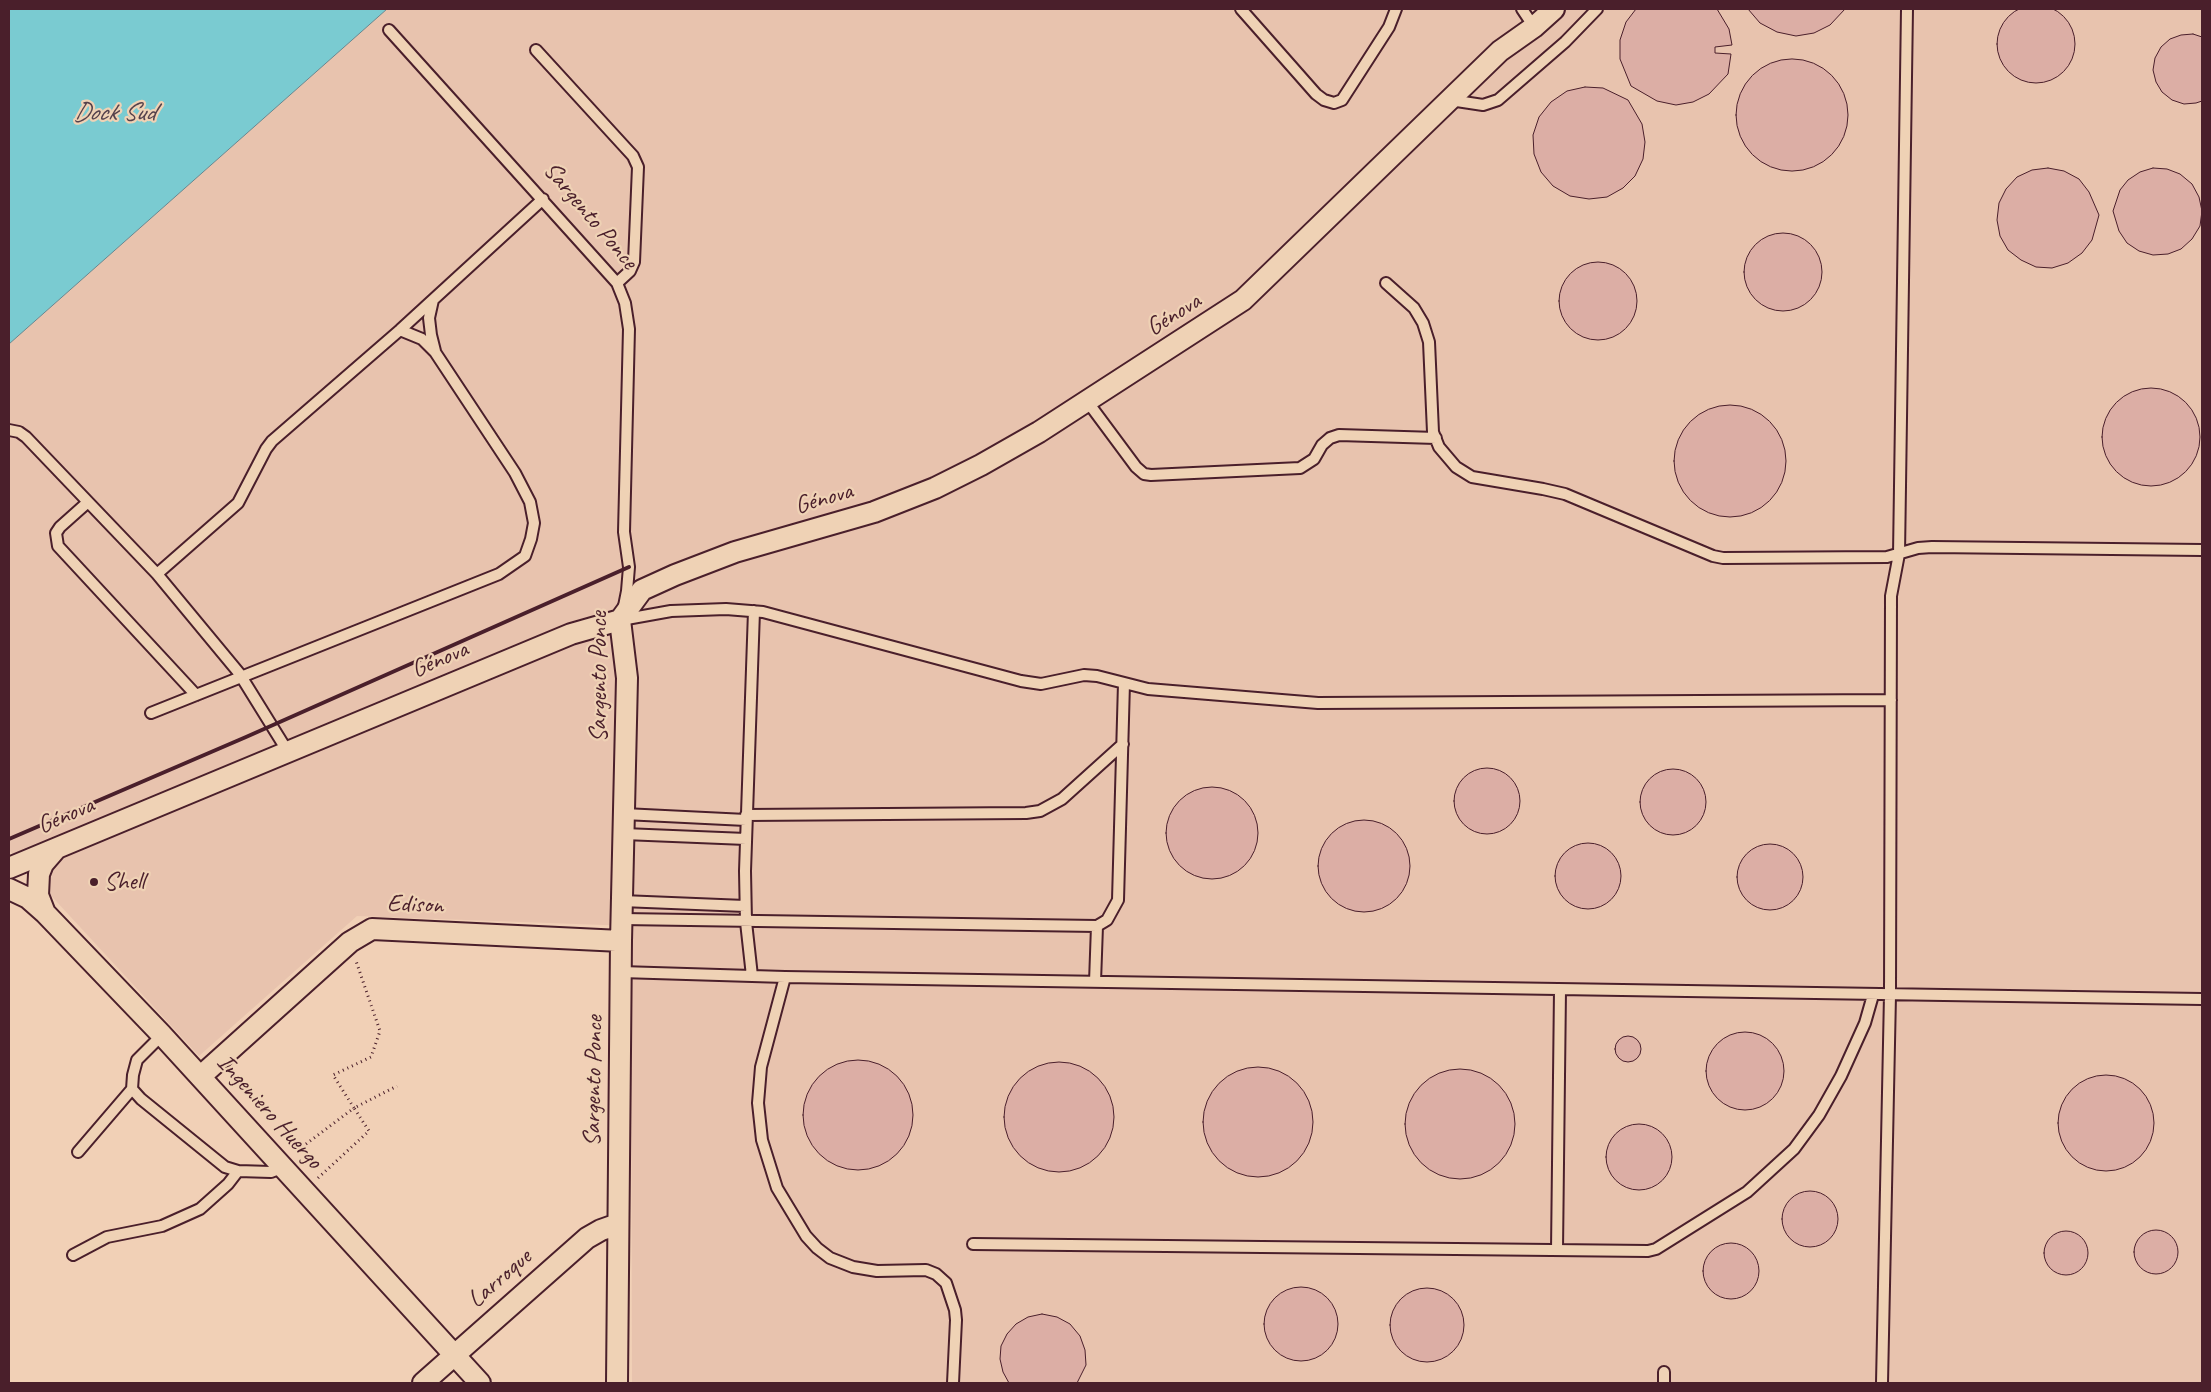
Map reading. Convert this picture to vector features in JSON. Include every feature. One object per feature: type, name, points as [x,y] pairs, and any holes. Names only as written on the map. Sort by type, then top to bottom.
[{"type":"street","name":"Génova","points":[[9,868],[571,634],[620,620],[642,590],[689,569],[735,552],[874,512],[935,488],[1024,441],[1244,300],[1500,52],[1534,27],[1554,9]]},
{"type":"street","name":"Sargento Ponce","points":[[617,1383],[621,941],[627,678],[620,620]]},
{"type":"street","points":[[45,912],[38,895],[39,874],[43,864],[56,849]]},
{"type":"street","name":"Ingeniero Huergo","points":[[9,889],[28,898],[45,912],[200,1076],[480,1383]]},
{"type":"street","name":"Edison","points":[[200,1076],[350,942],[372,929],[621,941]]},
{"type":"street","name":"Larroque","points":[[423,1383],[587,1238],[601,1230],[618,1224]]},
{"type":"lane","points":[[1241,9],[1316,94],[1324,100],[1334,103],[1342,100],[1389,27],[1396,9]]},
{"type":"lane","points":[[1522,9],[1534,27]]},
{"type":"lane","points":[[1450,100],[1483,105],[1498,100],[1565,42],[1597,9]]},
{"type":"lane","points":[[1882,1383],[1890,995],[1891,596],[1899,554],[1907,9]]},
{"type":"lane","name":"Sargento Ponce","points":[[389,30],[617,283],[625,303],[629,329],[624,532],[629,567],[627,591],[620,620]]},
{"type":"lane","points":[[536,50],[633,156],[638,167],[634,262],[630,271],[617,283]]},
{"type":"lane","points":[[156,574],[238,503],[272,441],[400,330],[543,200]]},
{"type":"lane","points":[[1386,283],[1414,308],[1423,323],[1429,342],[1434,432],[1440,447],[1456,466],[1472,478],[1543,488],[1564,494],[1713,556],[1723,558],[1887,557],[1918,548],[1932,547],[2202,550]]},
{"type":"lane","points":[[433,300],[429,318],[435,352]]},
{"type":"lane","points":[[152,714],[499,574],[525,556],[532,538],[534,523],[530,502],[515,473],[435,352],[422,339],[400,330]]},
{"type":"lane","points":[[1088,401],[1136,467],[1144,474],[1151,475],[1300,468],[1314,459],[1322,445],[1330,438],[1339,435],[1436,438]]},
{"type":"lane","points":[[9,430],[19,432],[26,437],[156,574],[242,677],[288,752]]},
{"type":"lane","points":[[88,502],[60,527],[56,534],[58,546],[196,695]]},
{"type":"lane","points":[[620,620],[671,611],[726,609],[754,611],[802,621],[1021,681],[1042,684],[1084,675],[1097,676],[1148,689],[1318,703],[1890,700]]},
{"type":"lane","points":[[752,976],[745,906],[746,817],[754,611]]},
{"type":"lane","points":[[622,910],[746,922],[1097,926],[1107,920],[1114,912],[1118,900],[1124,684]]},
{"type":"lane","points":[[624,814],[746,817],[1026,813],[1040,811],[1062,799],[1123,744]]},
{"type":"lane","points":[[624,834],[746,839]]},
{"type":"lane","points":[[622,910],[745,906]]},
{"type":"lane","points":[[1095,982],[1097,926]]},
{"type":"lane","points":[[621,972],[785,977],[2202,999]]},
{"type":"lane","points":[[785,977],[761,1067],[758,1103],[762,1140],[777,1188],[806,1236],[830,1258],[853,1267],[877,1271],[926,1270],[936,1274],[946,1283],[956,1310],[953,1383]]},
{"type":"lane","points":[[1557,1250],[1560,990]]},
{"type":"lane","points":[[973,1244],[1557,1250],[1656,1249],[1754,1186],[1794,1149],[1819,1115],[1841,1076],[1865,1023],[1873,995]]},
{"type":"lane","points":[[78,1152],[132,1089],[137,1060],[162,1035]]},
{"type":"lane","points":[[132,1089],[141,1100],[225,1167],[238,1171],[271,1172],[284,1167]]},
{"type":"lane","points":[[73,1255],[108,1237],[162,1226],[200,1209],[228,1184],[238,1171]]},
{"type":"lane","points":[[1664,1372],[1664,1383]]},
{"type":"path","points":[[318,1178],[370,1131],[333,1075],[371,1057],[380,1031],[350,942]]},
{"type":"path","points":[[298,1150],[354,1108],[397,1086]]},
{"type":"shaded area","points":[[387,9],[2202,9],[2202,1383],[632,1383],[631,926],[357,916],[199,1056],[9,850],[9,344]]},
{"type":"water","name":"Dock Sud","points":[[9,9],[387,9],[9,344]]},
{"type":"building","points":[[2036,5],[2051,8],[2063,17],[2072,29],[2075,44],[2072,59],[2063,71],[2051,80],[2036,83],[2021,80],[2009,71],[2000,59],[1997,44],[2000,29],[2009,17],[2021,8]]},
{"type":"building","points":[[1636,9],[1717,9],[1729,29],[1732,45],[1715,47],[1715,53],[1731,54],[1728,74],[1709,94],[1693,102],[1676,105],[1657,101],[1631,86],[1620,59],[1620,40],[1626,22]]},
{"type":"building","points":[[1748,9],[1845,9],[1830,25],[1814,33],[1796,36],[1777,32],[1760,23]]},
{"type":"building","points":[[2193,34],[2202,37],[2202,101],[2184,104],[2172,100],[2162,92],[2156,82],[2153,70],[2155,58],[2161,47],[2170,39],[2181,35]]},
{"type":"building","points":[[1792,59],[1813,63],[1832,75],[1844,94],[1848,115],[1844,136],[1832,155],[1813,167],[1792,171],[1771,167],[1752,155],[1740,136],[1736,115],[1740,94],[1752,75],[1771,63]]},
{"type":"building","points":[[1585,87],[1603,88],[1628,100],[1642,124],[1645,142],[1643,159],[1635,176],[1623,188],[1607,197],[1589,199],[1570,196],[1553,186],[1541,172],[1534,154],[1533,135],[1539,117],[1551,102],[1567,91]]},
{"type":"building","points":[[2048,168],[2064,171],[2079,179],[2089,192],[2099,215],[2092,240],[2082,253],[2068,263],[2052,268],[2036,267],[2021,260],[2008,250],[2000,236],[1997,220],[1999,203],[2006,189],[2017,177],[2032,170]]},
{"type":"building","points":[[2153,168],[2167,169],[2180,174],[2192,184],[2199,197],[2202,211],[2200,226],[2192,239],[2181,249],[2168,254],[2153,255],[2139,251],[2127,243],[2119,231],[2113,211],[2120,190],[2128,180],[2140,172]]},
{"type":"building","points":[[1783,233],[1798,236],[1811,244],[1819,257],[1822,272],[1819,287],[1811,300],[1798,308],[1783,311],[1768,308],[1755,300],[1747,287],[1744,272],[1747,257],[1755,244],[1768,236]]},
{"type":"building","points":[[1598,262],[1613,265],[1626,273],[1634,286],[1637,301],[1634,316],[1626,329],[1613,337],[1598,340],[1583,337],[1570,329],[1562,316],[1559,301],[1562,286],[1570,273],[1583,265]]},
{"type":"building","points":[[2141,388],[2161,388],[2170,391],[2186,402],[2197,418],[2200,427],[2200,447],[2197,456],[2186,472],[2170,483],[2161,486],[2141,486],[2124,478],[2110,464],[2102,447],[2102,427],[2110,410],[2124,396]]},
{"type":"building","points":[[1730,405],[1751,409],[1770,421],[1782,440],[1786,461],[1782,482],[1770,501],[1751,513],[1730,517],[1709,513],[1690,501],[1678,482],[1674,461],[1678,440],[1690,421],[1709,409]]},
{"type":"building","points":[[1487,768],[1499,771],[1510,778],[1517,789],[1520,801],[1517,813],[1510,824],[1499,831],[1487,834],[1475,831],[1464,824],[1457,813],[1454,801],[1457,789],[1464,778],[1475,771]]},
{"type":"building","points":[[1673,769],[1686,772],[1696,779],[1703,789],[1706,802],[1703,815],[1696,825],[1686,832],[1673,835],[1660,832],[1650,825],[1643,815],[1640,802],[1643,789],[1650,779],[1660,772]]},
{"type":"building","points":[[1212,787],[1229,791],[1244,801],[1254,816],[1258,833],[1254,850],[1244,865],[1229,875],[1212,879],[1195,875],[1180,865],[1170,850],[1166,833],[1170,816],[1180,801],[1195,791]]},
{"type":"building","points":[[1364,820],[1381,824],[1396,834],[1406,849],[1410,866],[1406,883],[1396,898],[1381,908],[1364,912],[1347,908],[1332,898],[1322,883],[1318,866],[1322,849],[1332,834],[1347,824]]},
{"type":"building","points":[[1588,843],[1600,846],[1611,853],[1618,864],[1621,876],[1618,888],[1611,899],[1600,906],[1588,909],[1576,906],[1565,899],[1558,888],[1555,876],[1558,864],[1565,853],[1576,846]]},
{"type":"building","points":[[1770,844],[1783,847],[1793,854],[1800,864],[1803,877],[1800,890],[1793,900],[1783,907],[1770,910],[1757,907],[1747,900],[1740,890],[1737,877],[1740,864],[1747,854],[1757,847]]},
{"type":"building","points":[[1745,1032],[1760,1035],[1773,1043],[1781,1056],[1784,1071],[1781,1086],[1773,1099],[1760,1107],[1745,1110],[1730,1107],[1717,1099],[1709,1086],[1706,1071],[1709,1056],[1717,1043],[1730,1035]]},
{"type":"building","points":[[1628,1036],[1638,1039],[1641,1049],[1638,1059],[1628,1062],[1618,1059],[1615,1049],[1618,1039]]},
{"type":"building","points":[[858,1060],[869,1061],[879,1065],[897,1076],[908,1094],[912,1104],[912,1126],[908,1136],[897,1154],[879,1165],[869,1169],[858,1170],[847,1169],[837,1165],[819,1154],[808,1136],[804,1126],[803,1115],[804,1104],[808,1094],[819,1076],[837,1065],[847,1061]]},
{"type":"building","points":[[1059,1062],[1070,1063],[1080,1067],[1098,1078],[1109,1096],[1113,1106],[1113,1128],[1109,1138],[1098,1156],[1080,1167],[1070,1171],[1059,1172],[1048,1171],[1038,1167],[1020,1156],[1009,1138],[1005,1128],[1004,1117],[1005,1106],[1009,1096],[1020,1078],[1038,1067],[1048,1063]]},
{"type":"building","points":[[1258,1067],[1269,1068],[1279,1072],[1297,1083],[1308,1101],[1312,1111],[1312,1133],[1308,1143],[1297,1161],[1279,1172],[1269,1176],[1258,1177],[1247,1176],[1237,1172],[1219,1161],[1208,1143],[1204,1133],[1203,1122],[1204,1111],[1208,1101],[1219,1083],[1237,1072],[1247,1068]]},
{"type":"building","points":[[1460,1069],[1471,1070],[1481,1074],[1499,1085],[1510,1103],[1514,1113],[1514,1135],[1510,1145],[1499,1163],[1481,1174],[1471,1178],[1460,1179],[1449,1178],[1439,1174],[1421,1163],[1410,1145],[1406,1135],[1405,1124],[1406,1113],[1410,1103],[1421,1085],[1439,1074],[1449,1070]]},
{"type":"building","points":[[2106,1075],[2124,1079],[2140,1089],[2150,1105],[2154,1123],[2150,1141],[2140,1157],[2124,1167],[2106,1171],[2088,1167],[2072,1157],[2062,1141],[2058,1123],[2062,1105],[2072,1089],[2088,1079]]},
{"type":"building","points":[[1645,1124],[1663,1133],[1670,1144],[1672,1157],[1670,1170],[1663,1181],[1652,1188],[1633,1190],[1615,1181],[1608,1170],[1606,1151],[1615,1133],[1626,1126]]},
{"type":"building","points":[[1810,1191],[1825,1196],[1833,1204],[1838,1219],[1833,1234],[1825,1242],[1810,1247],[1795,1242],[1787,1234],[1782,1219],[1787,1204],[1795,1196]]},
{"type":"building","points":[[2156,1230],[2168,1234],[2174,1240],[2178,1252],[2174,1264],[2168,1270],[2156,1274],[2144,1270],[2138,1264],[2134,1252],[2138,1240],[2144,1234]]},
{"type":"building","points":[[2066,1231],[2078,1235],[2084,1241],[2088,1253],[2084,1265],[2078,1271],[2066,1275],[2054,1271],[2048,1265],[2044,1253],[2048,1241],[2054,1235]]},
{"type":"building","points":[[1731,1243],[1746,1248],[1754,1256],[1759,1271],[1754,1286],[1746,1294],[1731,1299],[1716,1294],[1708,1286],[1703,1271],[1708,1256],[1716,1248]]},
{"type":"building","points":[[1294,1287],[1308,1287],[1322,1293],[1332,1303],[1338,1317],[1338,1331],[1332,1345],[1322,1355],[1308,1361],[1294,1361],[1280,1355],[1270,1345],[1264,1331],[1264,1317],[1270,1303],[1280,1293]]},
{"type":"building","points":[[1420,1288],[1434,1288],[1448,1294],[1458,1304],[1464,1318],[1464,1332],[1458,1346],[1448,1356],[1434,1362],[1420,1362],[1406,1356],[1396,1346],[1390,1332],[1390,1318],[1396,1304],[1406,1294]]},
{"type":"building","points":[[1042,1314],[1057,1317],[1070,1324],[1080,1336],[1085,1350],[1086,1365],[1077,1383],[1009,1383],[1003,1372],[1000,1359],[1001,1346],[1007,1334],[1016,1324],[1028,1317]]},
{"type":"railway","points":[[9,839],[246,737],[629,567]]},
{"type":"place","name":"Shell","points":[[94,882]]}]
